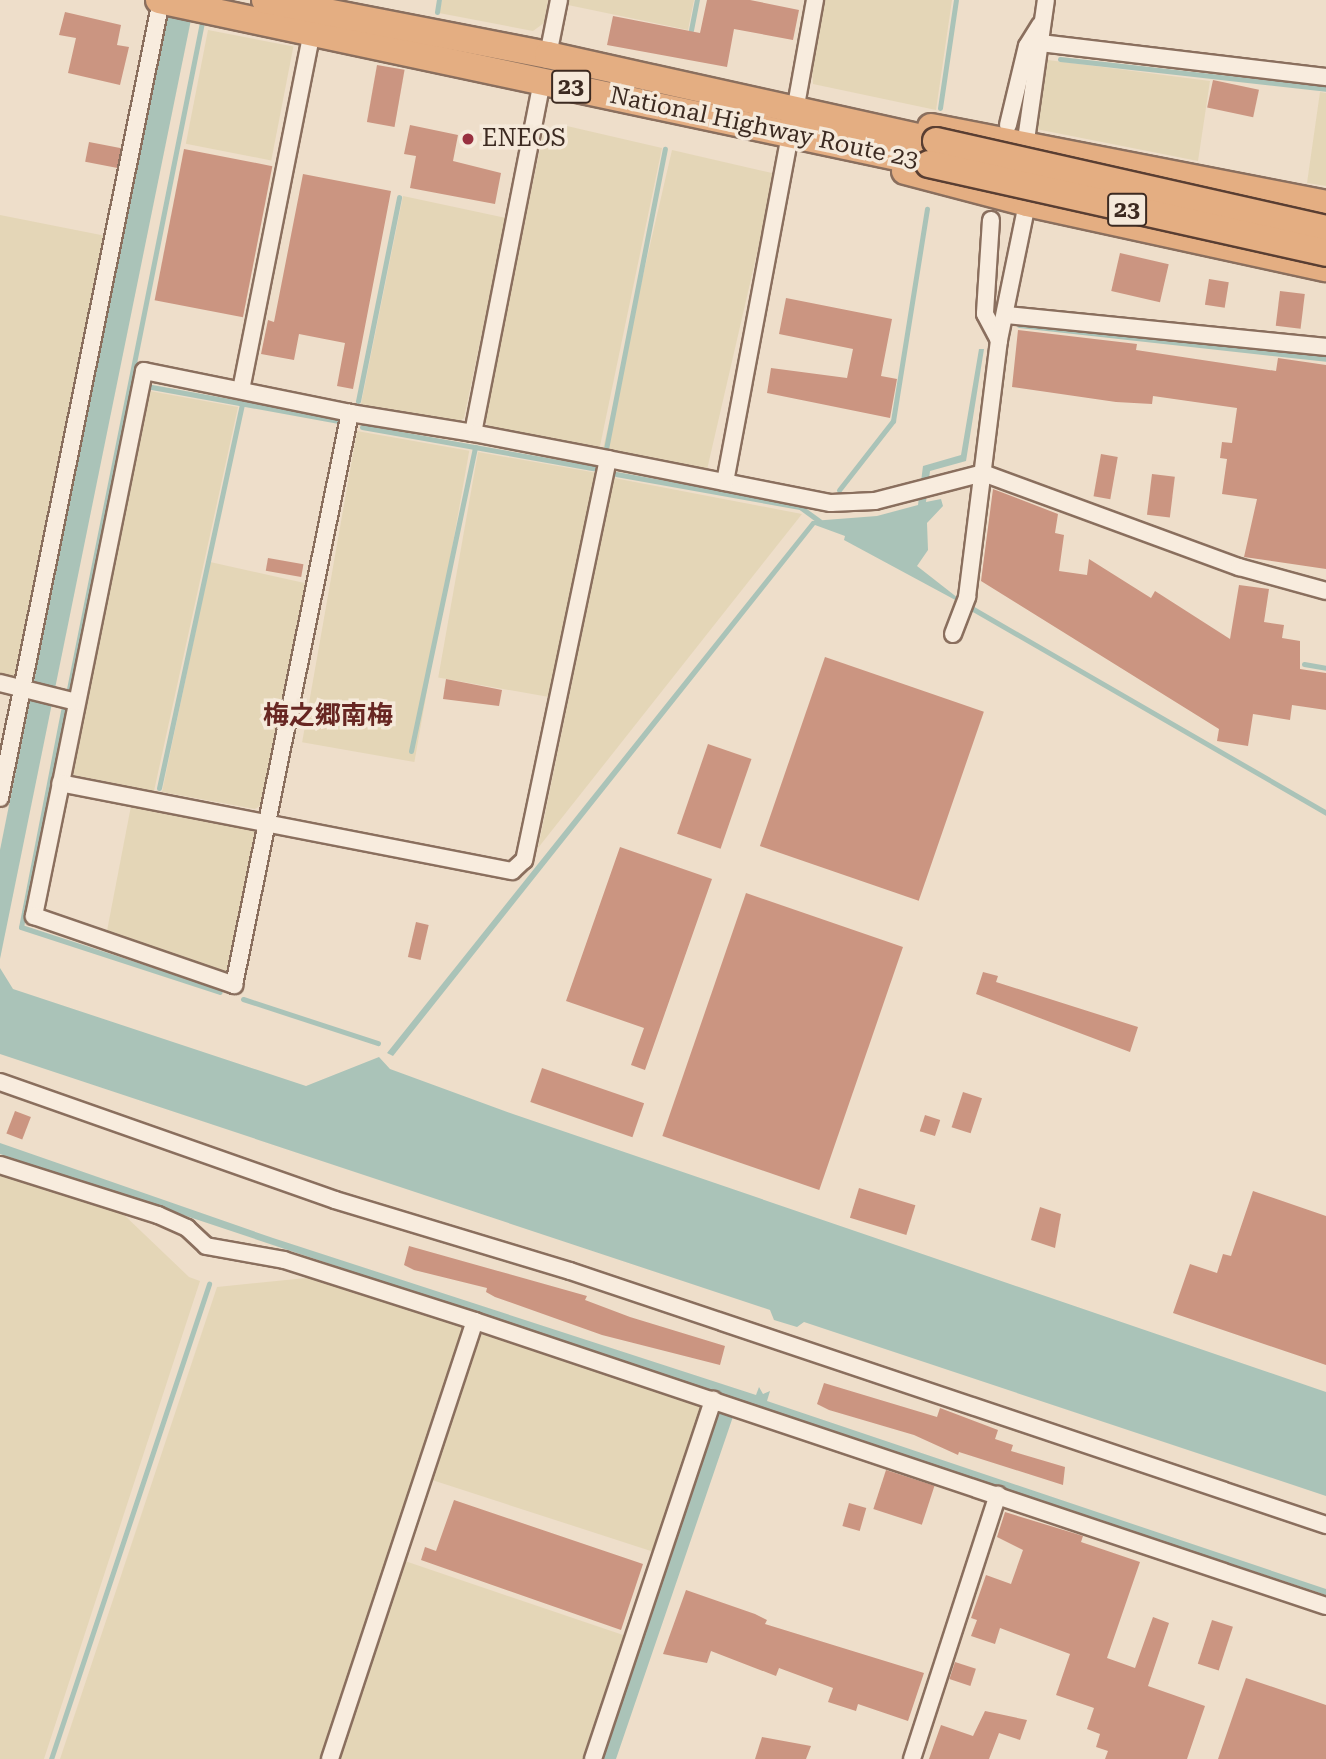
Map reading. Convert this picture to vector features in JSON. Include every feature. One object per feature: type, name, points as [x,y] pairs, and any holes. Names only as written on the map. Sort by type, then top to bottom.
[{"type":"highway","name":"National Highway Route 23","points":[[162,0],[212,11],[316,14]]},
{"type":"highway","name":"National Highway Route 23","points":[[265,0],[545,68],[932,153],[1326,229]]},
{"type":"highway","points":[[792,122],[856,112],[1326,204]]},
{"type":"highway","points":[[792,122],[927,178],[1027,203],[1326,268]]},
{"type":"highway","name":"National Highway Route 23","points":[[932,153],[1326,253]]},
{"type":"street","points":[[0,798],[25,690],[162,0]]},
{"type":"street","points":[[473,433],[559,0]]},
{"type":"street","points":[[725,482],[815,0]]},
{"type":"street","points":[[1025,147],[1046,0]]},
{"type":"street","points":[[241,390],[316,14]]},
{"type":"street","points":[[1008,125],[1027,46],[1043,20]]},
{"type":"street","points":[[1040,43],[1326,77]]},
{"type":"street","points":[[953,634],[967,597],[999,340],[1007,314],[1027,203]]},
{"type":"street","points":[[991,220],[985,314],[999,340]]},
{"type":"street","points":[[1007,314],[1326,347]]},
{"type":"street","points":[[350,413],[270,821],[234,985],[34,916],[144,371],[350,413],[473,433],[831,503],[875,501],[983,473],[1239,566],[1326,591]]},
{"type":"street","points":[[61,783],[270,821],[512,871],[524,860],[608,459]]},
{"type":"street","points":[[0,684],[76,702]]},
{"type":"street","points":[[0,1082],[335,1200],[570,1271],[1326,1525]]},
{"type":"street","points":[[0,1165],[158,1215],[187,1228],[206,1246],[284,1260],[475,1321],[1326,1606]]},
{"type":"street","points":[[330,1759],[475,1321]]},
{"type":"street","points":[[593,1759],[713,1400]]},
{"type":"street","points":[[912,1759],[998,1495]]},
{"type":"shaded area","points":[[171,0],[195,0],[0,959],[0,850]]},
{"type":"shaded area","points":[[442,0],[548,0],[544,23],[533,31],[439,13]]},
{"type":"shaded area","points":[[569,0],[694,0],[688,30],[568,5]]},
{"type":"shaded area","points":[[821,0],[952,0],[936,110],[813,84],[811,55]]},
{"type":"shaded area","points":[[208,30],[293,47],[271,160],[186,144]]},
{"type":"shaded area","points":[[1048,60],[1210,81],[1198,161],[1036,129]]},
{"type":"shaded area","points":[[1320,92],[1326,93],[1326,186],[1307,183]]},
{"type":"shaded area","points":[[567,126],[662,148],[599,451],[491,431],[483,418],[543,135]]},
{"type":"shaded area","points":[[672,150],[775,174],[706,475],[602,451]]},
{"type":"shaded area","points":[[403,196],[506,218],[464,418],[455,424],[361,404]]},
{"type":"shaded area","points":[[0,215],[106,236],[18,674],[10,680],[0,677]]},
{"type":"shaded area","points":[[979,349],[984,349],[966,461],[930,471],[926,502],[941,499],[943,506],[927,523],[928,550],[917,566],[972,609],[844,540],[845,536],[815,525],[393,1056],[387,1053],[812,521],[877,516],[918,505],[923,466],[961,455]]},
{"type":"shaded area","points":[[144,390],[238,407],[154,791],[72,775],[69,769]]},
{"type":"shaded area","points":[[357,431],[469,451],[414,762],[302,742]]},
{"type":"shaded area","points":[[478,452],[596,473],[556,698],[438,678]]},
{"type":"shaded area","points":[[614,478],[802,514],[538,848]]},
{"type":"shaded area","points":[[210,562],[309,584],[263,804],[255,809],[162,792]]},
{"type":"shaded area","points":[[131,806],[253,825],[259,832],[228,977],[106,936]]},
{"type":"shaded area","points":[[0,968],[13,989],[306,1086],[379,1057],[390,1069],[513,1114],[1326,1392],[1326,1496],[804,1322],[797,1327],[774,1320],[770,1310],[0,1054]]},
{"type":"shaded area","points":[[0,1143],[273,1238],[756,1395],[759,1387],[763,1394],[770,1391],[767,1401],[1326,1589],[1326,1595],[738,1402],[616,1759],[603,1759],[718,1412],[720,1394],[0,1154]]},
{"type":"shaded area","points":[[0,1172],[121,1212],[189,1277],[200,1281],[44,1759],[0,1759]]},
{"type":"shaded area","points":[[316,1277],[461,1322],[466,1332],[325,1759],[60,1759],[217,1287]]},
{"type":"shaded area","points":[[487,1333],[700,1403],[704,1409],[657,1553],[429,1479],[476,1337]]},
{"type":"shaded area","points":[[402,1560],[629,1637],[589,1759],[337,1759]]},
{"type":"building","points":[[707,0],[750,0],[799,10],[793,40],[734,29],[727,67],[607,45],[613,16],[700,33]]},
{"type":"building","points":[[65,12],[121,25],[117,45],[129,47],[120,85],[68,73],[76,38],[59,35]]},
{"type":"building","points":[[377,65],[405,70],[395,127],[367,122]]},
{"type":"building","points":[[1213,80],[1259,90],[1253,117],[1207,107]]},
{"type":"building","points":[[410,125],[458,135],[453,161],[501,173],[495,204],[410,188],[416,156],[404,154]]},
{"type":"building","points":[[89,142],[121,148],[118,168],[85,162]]},
{"type":"building","points":[[184,149],[272,166],[243,317],[155,300]]},
{"type":"building","points":[[303,174],[391,191],[353,389],[337,386],[345,343],[299,334],[294,360],[261,354],[268,320],[274,322]]},
{"type":"building","points":[[1120,253],[1169,264],[1160,302],[1111,291]]},
{"type":"building","points":[[1209,279],[1229,282],[1225,308],[1205,305]]},
{"type":"building","points":[[1280,291],[1305,294],[1301,329],[1276,326]]},
{"type":"building","points":[[786,298],[892,319],[881,376],[897,379],[890,418],[767,393],[771,368],[847,378],[853,349],[779,334]]},
{"type":"building","points":[[1018,330],[1137,344],[1136,350],[1276,371],[1278,358],[1326,365],[1326,569],[1244,557],[1257,499],[1222,494],[1227,459],[1220,458],[1222,442],[1232,443],[1237,408],[1153,396],[1152,404],[1116,402],[1012,387]]},
{"type":"building","points":[[1101,454],[1118,457],[1110,499],[1094,496]]},
{"type":"building","points":[[1152,474],[1175,477],[1170,517],[1147,515]]},
{"type":"building","points":[[993,489],[1058,514],[1055,533],[1064,535],[1059,571],[1087,575],[1089,559],[1151,598],[1155,591],[1230,639],[1239,585],[1269,589],[1264,622],[1284,625],[1282,638],[1300,641],[1300,669],[1326,673],[1326,710],[1292,705],[1290,720],[1253,714],[1248,746],[1217,741],[1219,729],[981,581]]},
{"type":"building","points":[[268,558],[303,564],[301,577],[266,571]]},
{"type":"building","points":[[825,657],[984,712],[919,901],[760,846]]},
{"type":"building","points":[[446,679],[502,690],[499,706],[443,699]]},
{"type":"building","points":[[708,744],[751,759],[721,849],[677,834]]},
{"type":"building","points":[[620,847],[712,879],[645,1070],[631,1065],[644,1028],[566,1001]]},
{"type":"building","points":[[746,893],[903,947],[819,1190],[662,1136]]},
{"type":"building","points":[[416,922],[429,925],[421,960],[408,957]]},
{"type":"building","points":[[983,972],[998,976],[996,982],[1138,1027],[1130,1052],[976,994]]},
{"type":"building","points":[[542,1068],[644,1103],[632,1137],[530,1102]]},
{"type":"building","points":[[963,1092],[982,1098],[971,1133],[952,1127]]},
{"type":"building","points":[[15,1111],[31,1117],[22,1139],[6,1133]]},
{"type":"building","points":[[925,1115],[940,1120],[935,1136],[920,1131]]},
{"type":"building","points":[[859,1188],[915,1205],[906,1235],[850,1218]]},
{"type":"building","points":[[1253,1191],[1326,1216],[1326,1365],[1173,1313],[1190,1264],[1217,1273],[1223,1254],[1231,1256]]},
{"type":"building","points":[[1040,1207],[1061,1214],[1055,1248],[1031,1240]]},
{"type":"building","points":[[409,1246],[587,1296],[585,1300],[630,1317],[725,1346],[720,1365],[602,1335],[495,1297],[486,1292],[487,1288],[414,1270],[404,1265]]},
{"type":"building","points":[[824,1383],[937,1417],[940,1408],[998,1430],[995,1439],[1013,1445],[1011,1451],[1065,1467],[1063,1485],[959,1452],[958,1455],[914,1435],[829,1410],[817,1404]]},
{"type":"building","points":[[886,1470],[935,1486],[922,1525],[873,1509]]},
{"type":"building","points":[[454,1500],[643,1564],[621,1630],[421,1560],[425,1547],[436,1551]]},
{"type":"building","points":[[849,1503],[866,1508],[860,1531],[842,1526]]},
{"type":"building","points":[[1005,1512],[1083,1536],[1081,1542],[1140,1562],[1107,1658],[1135,1668],[1153,1617],[1169,1623],[1148,1686],[1205,1706],[1187,1759],[1105,1759],[1108,1751],[1096,1747],[1100,1734],[1087,1729],[1094,1708],[1056,1695],[1070,1654],[1000,1628],[995,1644],[971,1636],[977,1620],[971,1618],[986,1575],[1011,1584],[1023,1550],[997,1537]]},
{"type":"building","points":[[686,1590],[755,1614],[767,1620],[765,1624],[924,1673],[908,1721],[858,1704],[856,1711],[828,1702],[833,1688],[779,1668],[776,1676],[711,1651],[707,1663],[663,1654]]},
{"type":"building","points":[[1212,1620],[1233,1627],[1219,1671],[1198,1664]]},
{"type":"building","points":[[955,1662],[976,1669],[970,1686],[949,1679]]},
{"type":"building","points":[[1246,1678],[1326,1705],[1326,1759],[1218,1759]]},
{"type":"building","points":[[985,1711],[1027,1720],[1020,1740],[999,1733],[989,1759],[929,1759],[941,1725],[973,1736]]},
{"type":"building","points":[[762,1737],[811,1746],[806,1759],[755,1759]]},
{"type":"waterway","points":[[437,12],[439,0]]},
{"type":"waterway","points":[[691,30],[697,0]]},
{"type":"waterway","points":[[940,108],[956,0]]},
{"type":"waterway","points":[[69,689],[203,17]]},
{"type":"waterway","points":[[1060,59],[1326,89]]},
{"type":"waterway","points":[[606,449],[665,149]]},
{"type":"waterway","points":[[358,401],[399,197]]},
{"type":"waterway","points":[[839,490],[893,421],[927,209]]},
{"type":"waterway","points":[[1019,325],[1326,359]]},
{"type":"waterway","points":[[146,386],[339,421]]},
{"type":"waterway","points":[[159,788],[242,403]]},
{"type":"waterway","points":[[362,427],[593,468]]},
{"type":"waterway","points":[[411,751],[475,447]]},
{"type":"waterway","points":[[616,474],[800,507],[819,521]]},
{"type":"waterway","points":[[968,606],[1326,813]]},
{"type":"waterway","points":[[1304,664],[1326,668]]},
{"type":"waterway","points":[[64,706],[21,927],[220,992]]},
{"type":"waterway","points":[[243,999],[378,1043]]},
{"type":"waterway","points":[[51,1759],[209,1284]]},
{"type":"place","name":"ENEOS","points":[[468,139]]},
{"type":"district","name":"梅之郷南梅","points":[[328,716]]}]
